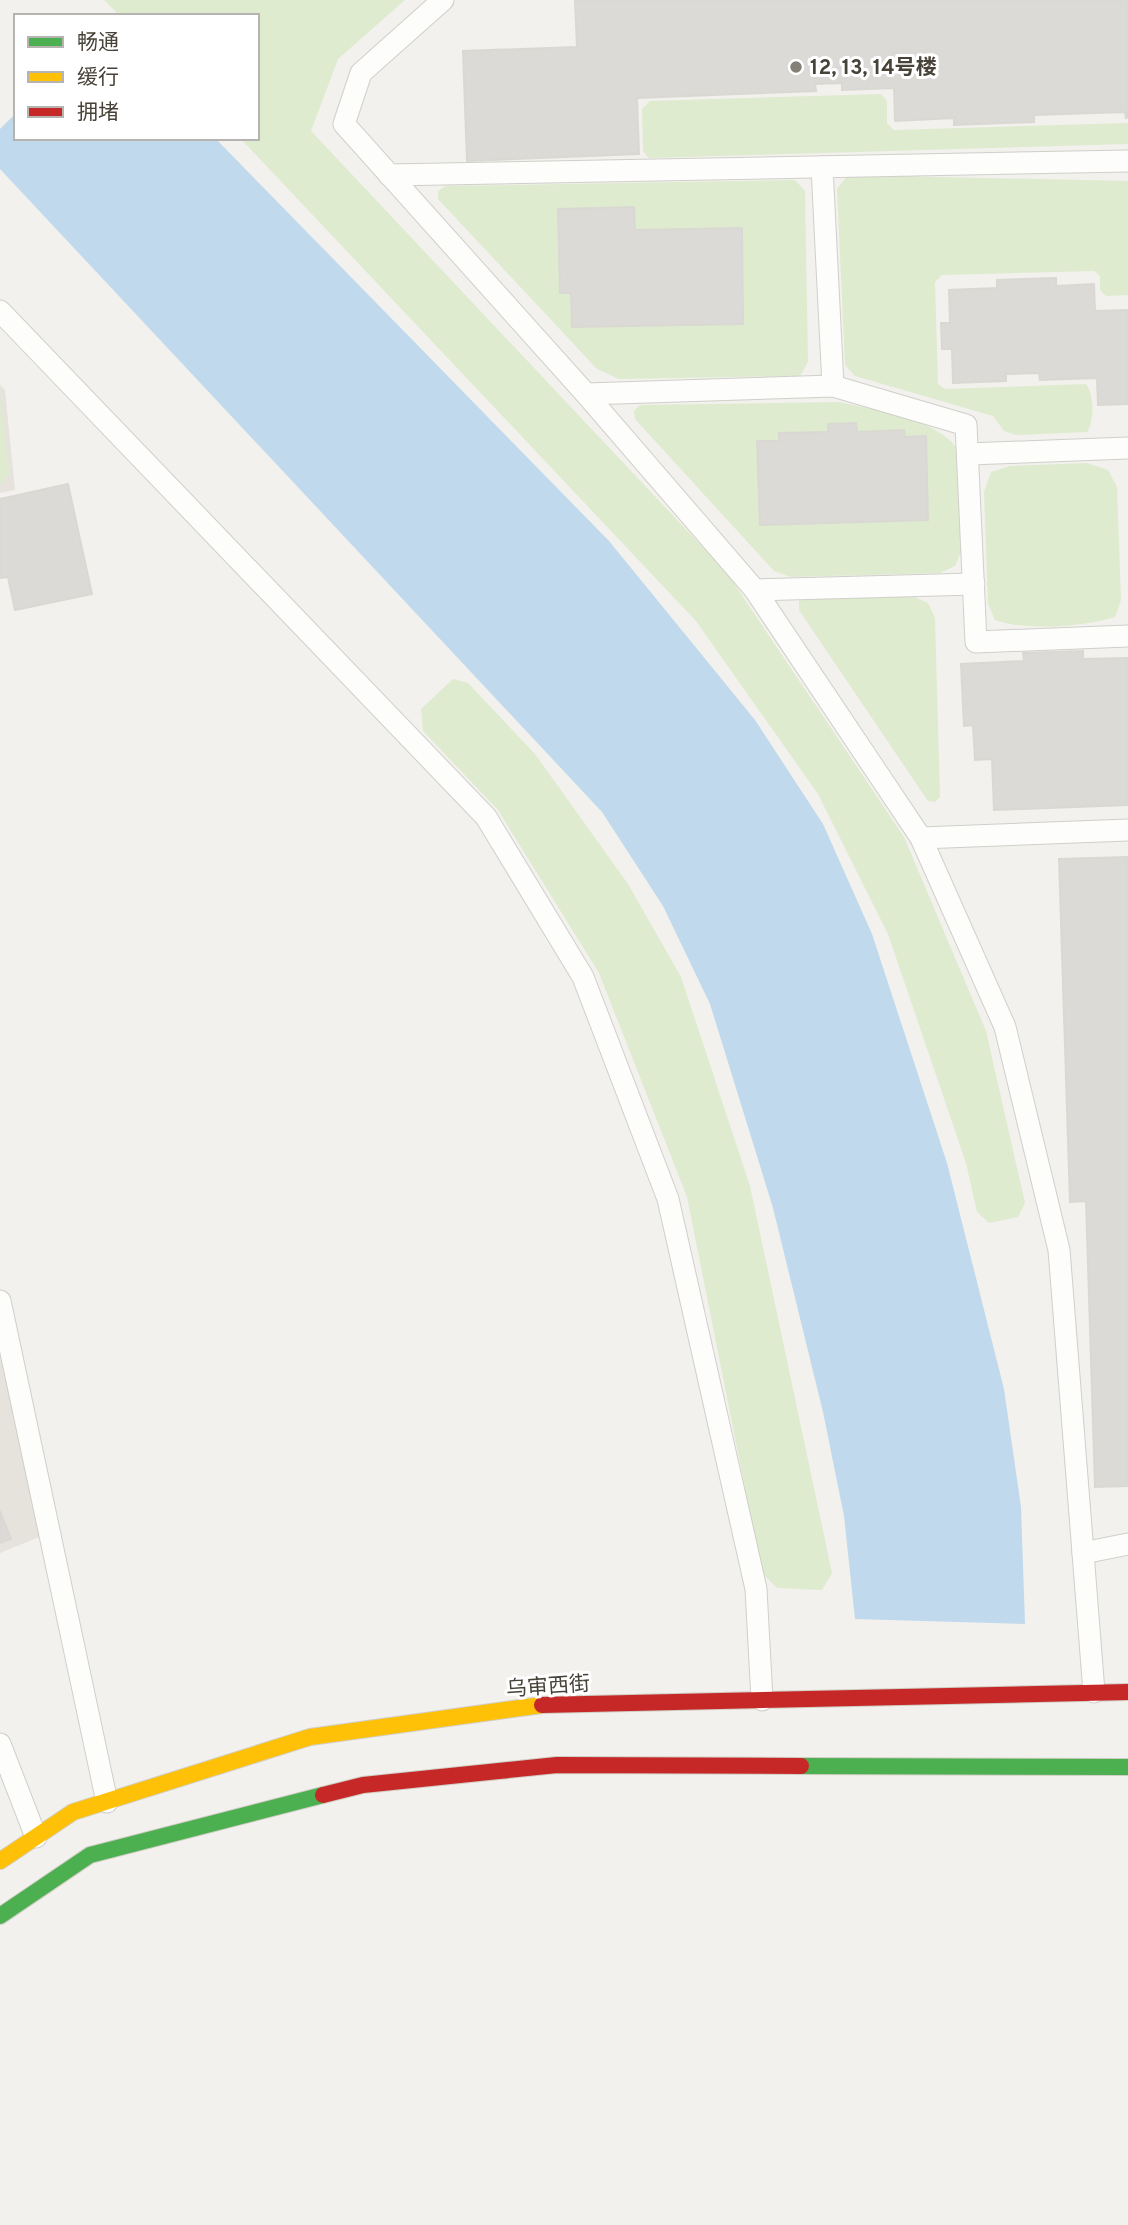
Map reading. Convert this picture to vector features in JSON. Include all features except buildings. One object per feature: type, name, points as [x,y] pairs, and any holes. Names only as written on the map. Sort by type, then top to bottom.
[{"type":"main road","name":"乌审西街","points":[[0,1861],[73,1812],[310,1737],[543,1704],[1127,1691]]},
{"type":"main road","points":[[0,1916],[90,1855],[363,1785],[557,1765],[1128,1767]]},
{"type":"lane","points":[[443,0],[361,73],[344,124],[586,394],[755,590],[921,838],[1005,1027],[1059,1250],[1094,1692]]},
{"type":"lane","points":[[388,175],[1128,161]]},
{"type":"lane","points":[[822,167],[833,386]]},
{"type":"lane","points":[[0,311],[486,817],[583,977],[668,1199],[756,1589],[762,1700]]},
{"type":"lane","points":[[586,394],[833,386],[966,425],[976,642],[1128,636]]},
{"type":"lane","points":[[968,454],[1128,448]]},
{"type":"lane","points":[[755,590],[974,584]]},
{"type":"lane","points":[[921,838],[1128,830]]},
{"type":"lane","points":[[0,1301],[8,1376],[107,1802]]},
{"type":"lane","points":[[1083,1553],[1128,1544]]},
{"type":"lane","points":[[0,1744],[36,1837]]},
{"type":"shaded area","points":[[0,385],[5,390],[15,490],[0,493]]},
{"type":"shaded area","points":[[0,1340],[42,1536],[0,1553]]},
{"type":"green space","points":[[104,0],[405,0],[338,59],[311,131],[727,573],[904,837],[986,1031],[1025,1203],[1018,1217],[989,1223],[977,1212],[966,1163],[888,934],[818,794],[696,621],[242,140],[259,140],[259,14],[118,14]]},
{"type":"green space","points":[[881,94],[887,101],[887,123],[894,130],[1128,123],[1128,144],[649,158],[643,151],[642,109],[650,101]]},
{"type":"green space","points":[[848,175],[1128,181],[1128,295],[1106,296],[1100,290],[1100,276],[1094,271],[942,275],[935,282],[938,384],[945,389],[1086,384],[1091,395],[1092,408],[1087,432],[1016,435],[1004,431],[993,416],[855,376],[845,365],[837,189]]},
{"type":"green space","points":[[795,180],[805,191],[808,362],[800,376],[619,379],[597,369],[438,199],[438,191],[446,186]]},
{"type":"green space","points":[[0,395],[9,473],[0,485]]},
{"type":"green space","points":[[839,402],[921,423],[949,439],[958,450],[962,550],[955,566],[940,573],[791,577],[774,571],[635,419],[634,411],[640,405]]},
{"type":"green space","points":[[1087,463],[1108,470],[1117,487],[1121,600],[1115,617],[1087,623],[1039,627],[995,620],[988,604],[984,492],[991,472],[1010,466]]},
{"type":"green space","points":[[910,595],[928,603],[935,618],[940,797],[935,802],[928,801],[799,610],[799,601],[807,597]]},
{"type":"green space","points":[[453,679],[468,683],[535,754],[628,884],[681,977],[750,1186],[832,1573],[822,1590],[777,1588],[762,1573],[687,1197],[599,973],[498,810],[423,731],[421,709]]},
{"type":"water","points":[[14,115],[14,140],[217,140],[609,541],[755,720],[823,824],[872,934],[947,1163],[1004,1389],[1021,1507],[1025,1624],[855,1619],[844,1516],[823,1412],[773,1208],[710,1004],[663,906],[602,812],[0,169],[0,129]]},
{"type":"traffic: fast","points":[[801,1766],[1128,1767]]},
{"type":"traffic: fast","points":[[0,1916],[90,1855],[323,1795]]},
{"type":"traffic: slow","points":[[0,1861],[73,1812],[310,1737],[542,1705]]},
{"type":"traffic: jam","points":[[542,1705],[1128,1692]]},
{"type":"traffic: jam","points":[[323,1795],[363,1785],[557,1765],[801,1766]]},
{"type":"place","name":"12, 13, 14号楼","points":[[796,67]]}]
